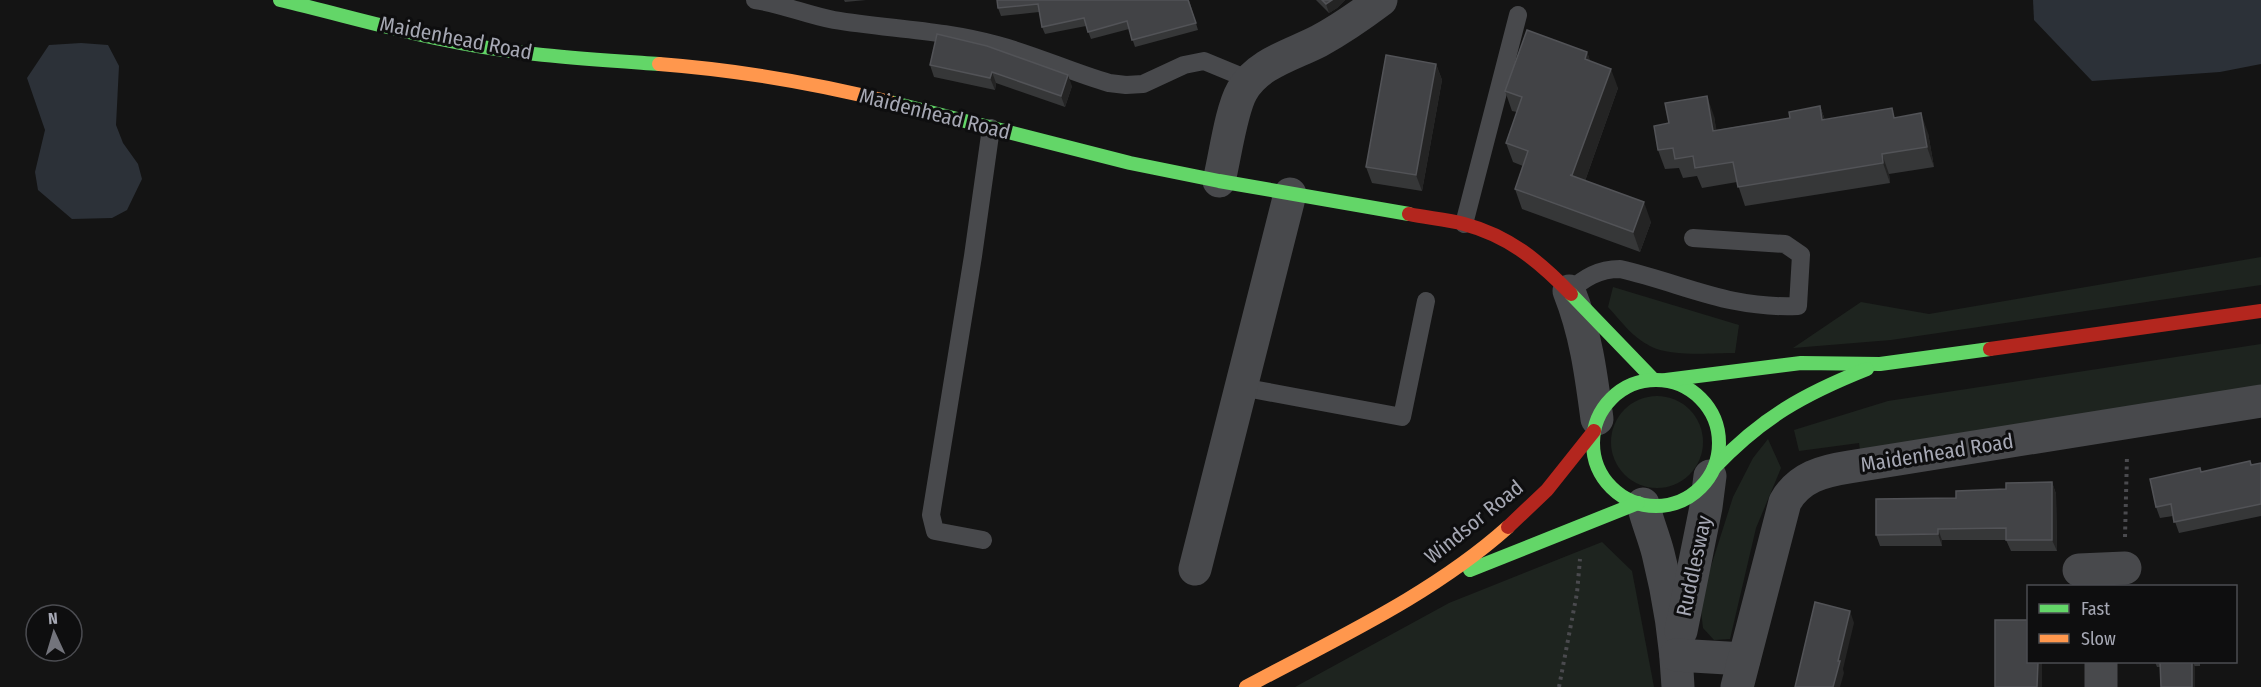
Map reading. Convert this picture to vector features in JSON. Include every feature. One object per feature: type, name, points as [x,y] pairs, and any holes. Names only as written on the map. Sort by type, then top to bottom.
[{"type":"main road","name":"Maidenhead Road","points":[[280,0],[445,40],[498,50],[714,68],[821,85],[1130,163],[1464,224],[1506,240],[1543,265],[1660,380]]},
{"type":"main road","points":[[1880,364],[1827,384],[1786,406],[1750,431],[1697,491],[1680,501],[1661,506],[1641,504],[1613,489],[1600,473],[1594,454],[1595,425],[1603,408],[1619,391],[1641,381],[1801,363],[1880,364],[2261,311]]},
{"type":"main road","points":[[1660,380],[1689,388],[1699,395],[1712,413],[1719,435],[1718,457],[1712,472]]},
{"type":"main road","name":"Windsor Road","points":[[1246,687],[1424,588],[1488,543],[1528,509],[1562,472],[1595,425]]},
{"type":"main road","name":"Windsor Road","points":[[1424,588],[1641,504]]},
{"type":"street","points":[[1219,181],[1241,92],[1250,80],[1268,66],[1342,27],[1381,0]]},
{"type":"street","points":[[1196,569],[1290,194]]},
{"type":"street","points":[[1569,291],[1583,329],[1595,425]]},
{"type":"street","name":"Maidenhead Road","points":[[1676,655],[1740,673],[1785,502],[1791,490],[1803,480],[1831,470],[2261,401]]},
{"type":"street","name":"Ruddlesway","points":[[1676,655],[1712,472]]},
{"type":"street","name":"Ruddlesway","points":[[1641,504],[1662,568],[1676,655],[1678,687]]},
{"type":"street","points":[[2101,663],[2101,687]]},
{"type":"lane","points":[[755,0],[787,6],[814,16],[920,30],[988,43],[1109,83],[1143,84],[1184,65],[1204,62],[1215,64],[1250,80]]},
{"type":"lane","points":[[1464,224],[1518,15]]},
{"type":"lane","points":[[983,540],[935,531],[931,515],[973,256],[991,128]]},
{"type":"lane","points":[[1569,291],[1594,273],[1606,269],[1620,269],[1720,300],[1750,305],[1798,306],[1801,255],[1785,244],[1693,238]]},
{"type":"lane","points":[[1241,387],[1402,417],[1426,301]]},
{"type":"path","points":[[2102,574],[2127,422]]},
{"type":"path","points":[[1558,687],[1577,593],[1581,547],[1575,529]]},
{"type":"shaded area","points":[[2033,0],[2261,0],[2261,64],[2220,72],[2092,81],[2034,20]]},
{"type":"shaded area","points":[[81,43],[108,45],[119,66],[116,125],[123,143],[138,164],[142,179],[127,210],[112,218],[72,219],[38,190],[35,172],[45,130],[27,78],[49,45]]},
{"type":"shaded area","points":[[2261,257],[2261,285],[1891,340],[1793,348],[1861,302],[1929,314]]},
{"type":"shaded area","points":[[1613,287],[1739,325],[1735,353],[1680,353],[1650,346],[1632,333],[1608,307]]},
{"type":"shaded area","points":[[2261,344],[2261,389],[1860,450],[1859,443],[1799,451],[1794,430],[1888,401]]},
{"type":"shaded area","points":[[1657,396],[1675,399],[1690,409],[1700,424],[1703,442],[1700,460],[1690,475],[1675,485],[1657,488],[1639,485],[1624,475],[1614,460],[1611,442],[1614,424],[1624,409],[1639,399]]},
{"type":"shaded area","points":[[1768,439],[1781,468],[1756,528],[1730,639],[1714,640],[1703,628],[1700,601],[1733,497],[1753,458]]},
{"type":"shaded area","points":[[1602,542],[1632,571],[1654,687],[1295,687],[1449,603]]},
{"type":"building","points":[[997,0],[1188,0],[1196,23],[1132,40],[1127,21],[1088,32],[1084,18],[1042,27],[1038,4],[998,8]]},
{"type":"building","points":[[1527,30],[1587,52],[1585,59],[1611,69],[1572,175],[1570,175],[1644,202],[1633,232],[1515,189],[1528,151],[1506,143],[1522,97],[1505,91]]},
{"type":"building","points":[[937,34],[987,46],[1068,75],[1061,96],[992,72],[990,78],[930,65]]},
{"type":"building","points":[[1386,55],[1436,64],[1416,175],[1366,167]]},
{"type":"building","points":[[1707,96],[1713,131],[1790,118],[1789,112],[1820,106],[1822,120],[1892,108],[1894,118],[1921,113],[1927,147],[1882,154],[1883,163],[1738,187],[1733,162],[1695,168],[1693,156],[1675,159],[1673,148],[1658,150],[1654,126],[1669,123],[1665,103]]},
{"type":"building","points":[[2250,461],[2251,465],[2261,463],[2261,504],[2174,522],[2171,504],[2156,507],[2150,479],[2200,468],[2201,472]]},
{"type":"building","points":[[2052,482],[2052,540],[2006,540],[2006,528],[1938,529],[1938,534],[1876,535],[1876,499],[1956,498],[1956,491],[2006,489],[2006,483]]},
{"type":"building","points":[[1815,602],[1850,611],[1838,661],[1840,661],[1833,687],[1795,687]]},
{"type":"building","points":[[1995,620],[2027,620],[2027,663],[2038,663],[2037,687],[1995,687]]},
{"type":"building","points":[[2160,663],[2192,663],[2192,687],[2161,687]]},
{"type":"traffic: fast","points":[[280,0],[471,45],[551,56],[659,64]]},
{"type":"traffic: fast","points":[[890,102],[1130,163],[1409,214]]},
{"type":"traffic: fast","points":[[1571,294],[1653,379]]},
{"type":"traffic: fast","points":[[1666,380],[1801,363],[1880,364],[1990,349]]},
{"type":"traffic: fast","points":[[1714,468],[1731,450],[1784,409],[1823,388],[1867,369]]},
{"type":"traffic: fast","points":[[1656,380],[1680,385],[1701,398],[1714,419],[1719,443],[1714,467],[1701,488],[1680,501],[1656,506],[1632,501],[1611,488],[1598,467],[1593,443],[1598,419],[1611,398],[1632,385],[1656,380]]},
{"type":"traffic: fast","points":[[1470,570],[1638,503]]},
{"type":"traffic: slow","points":[[659,64],[776,78],[890,102]]},
{"type":"traffic: slow","points":[[1246,687],[1415,595],[1448,574],[1508,527]]},
{"type":"traffic: jam","points":[[1409,214],[1457,222],[1495,235],[1535,261],[1571,294]]},
{"type":"traffic: jam","points":[[1990,349],[2261,311]]},
{"type":"traffic: jam","points":[[1508,527],[1547,490],[1594,431]]}]
